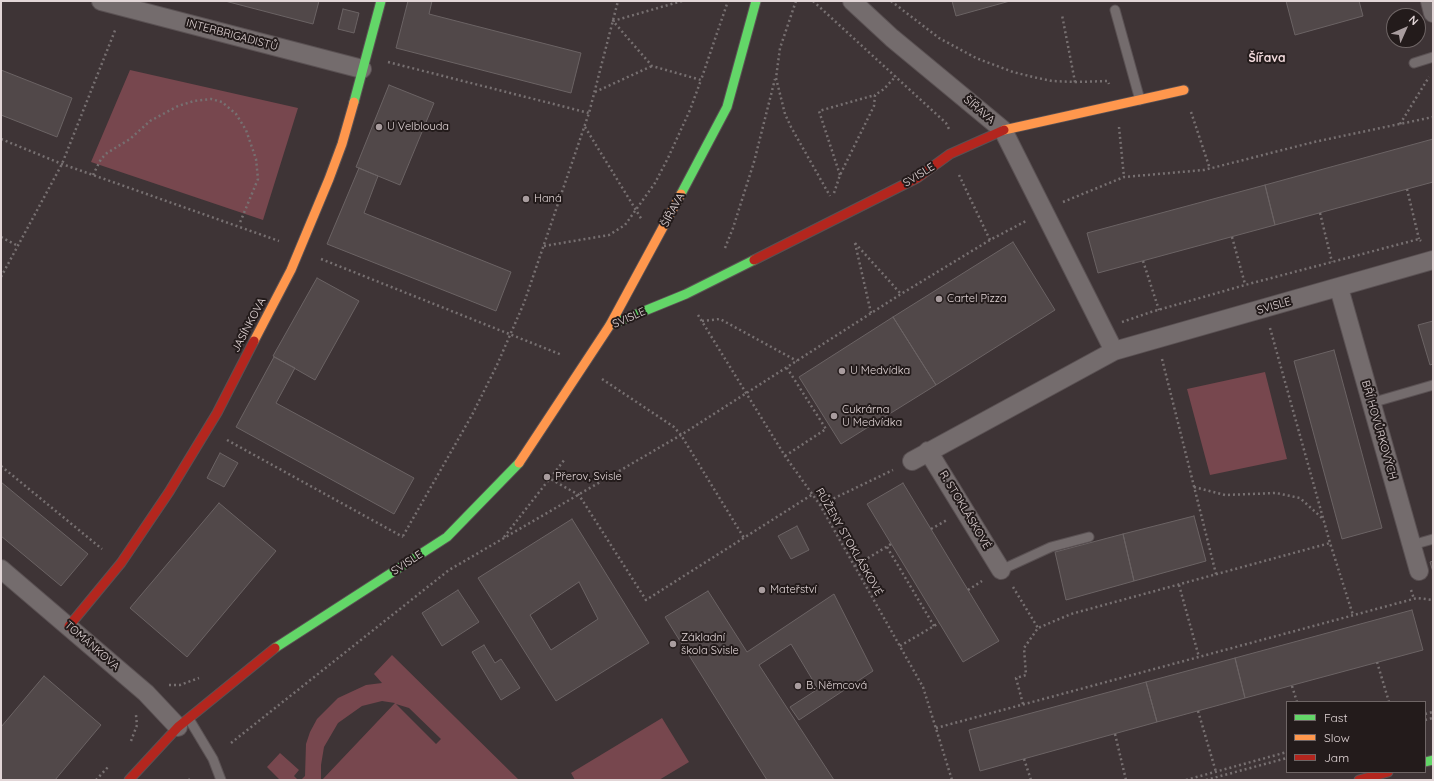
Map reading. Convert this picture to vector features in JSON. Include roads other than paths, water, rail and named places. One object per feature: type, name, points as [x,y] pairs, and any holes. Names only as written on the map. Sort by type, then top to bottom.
[{"type":"street","name":"INTERBRIGADISTŮ","points":[[101,1],[362,69]]},
{"type":"street","name":"JASÍNKOVA","points":[[69,626],[114,572],[144,532],[220,406],[300,250],[342,144],[381,1]]},
{"type":"street","name":"ŠÍŘAVA","points":[[610,325],[656,244],[727,107],[756,1]]},
{"type":"street","name":"ŠÍŘAVA","points":[[852,1],[892,38],[1003,130],[1184,90]]},
{"type":"street","points":[[1430,1],[1433,13]]},
{"type":"street","name":"SVISLE","points":[[129,780],[184,723],[280,644],[447,537],[515,469],[610,325],[686,294],[721,277],[916,178],[950,154],[1003,130]]},
{"type":"street","points":[[1003,130],[1114,351]]},
{"type":"street","name":"SVISLE","points":[[912,461],[1114,351],[1433,260]]},
{"type":"street","name":"BŘÍ HOVŮRKOVÝCH","points":[[1339,288],[1420,571]]},
{"type":"street","name":"R. STOKLÁSKOVÉ","points":[[928,451],[1001,570]]},
{"type":"street","name":"TOMÁNKOVA","points":[[1,570],[69,626],[146,693],[184,723]]},
{"type":"street","points":[[1359,780],[1384,773]]},
{"type":"lane","points":[[1115,10],[1140,100]]},
{"type":"lane","points":[[1414,63],[1433,57]]},
{"type":"lane","points":[[1371,403],[1433,385]]},
{"type":"lane","points":[[1001,570],[1052,546],[1088,537]]},
{"type":"lane","points":[[1412,545],[1433,539]]},
{"type":"lane","points":[[184,723],[213,759],[221,780]]},
{"type":"place","name":"U Velblouda","points":[[379,127]]},
{"type":"place","name":"Haná","points":[[526,199]]},
{"type":"place","name":"Cartel Pizza","points":[[939,299]]},
{"type":"place","name":"U Medvídka","points":[[842,371]]},
{"type":"place","name":"Cukrárna U Medvídka","points":[[834,416]]},
{"type":"place","name":"Přerov, Svisle","points":[[547,477]]},
{"type":"place","name":"Mateřství","points":[[762,590]]},
{"type":"place","name":"Základní škola Svisle","points":[[673,644]]},
{"type":"place","name":"B. Němcová","points":[[798,686]]},
{"type":"district","name":"Šířava","points":[[1267,58]]}]
